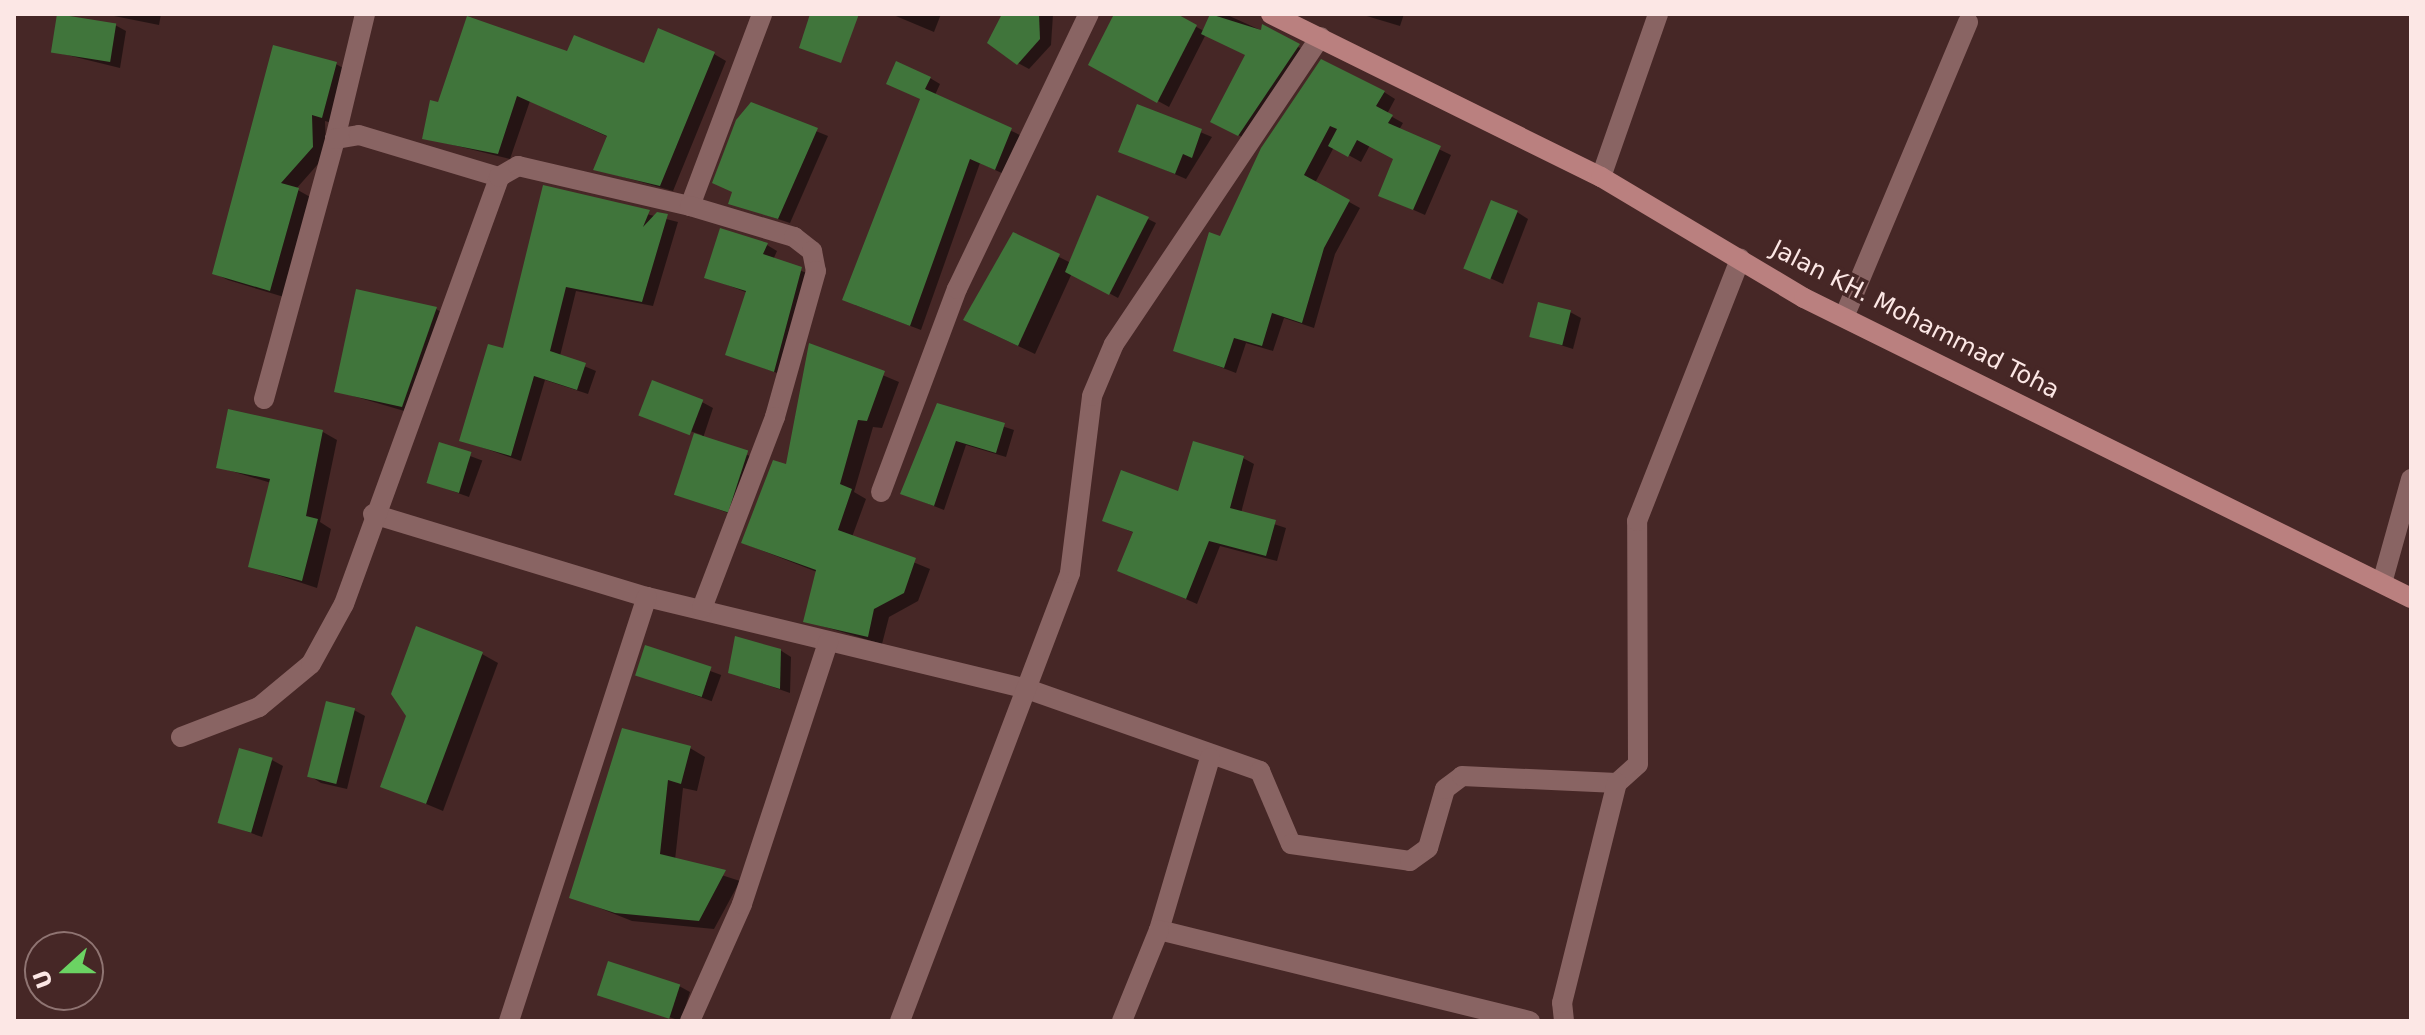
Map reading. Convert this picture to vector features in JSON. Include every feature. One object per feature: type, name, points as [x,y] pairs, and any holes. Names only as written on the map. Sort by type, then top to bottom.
[{"type":"street","points":[[264,399],[335,139],[365,14]]},
{"type":"street","points":[[690,206],[762,14]]},
{"type":"street","points":[[881,492],[957,289],[1089,14]]},
{"type":"street","name":"Jalan KH. Mohammad Toha","points":[[1271,14],[1601,177],[1844,317],[2411,598]]},
{"type":"street","points":[[1601,177],[1658,14]]},
{"type":"street","points":[[1844,317],[1968,22]]},
{"type":"street","points":[[900,1021],[1030,690],[1070,573],[1092,396],[1114,344],[1320,37]]},
{"type":"street","points":[[335,139],[359,135],[499,177]]},
{"type":"street","points":[[181,737],[259,707],[311,664],[344,604],[373,514],[424,395],[499,177],[518,166],[690,206],[794,237],[812,251],[816,271],[775,417],[702,608]]},
{"type":"street","points":[[1563,1012],[1617,783],[1638,764],[1637,521],[1740,259]]},
{"type":"street","points":[[2382,583],[2411,479]]},
{"type":"street","points":[[373,514],[647,597],[1030,690],[1219,761],[1260,771],[1291,844],[1410,861],[1428,848],[1445,789],[1462,776],[1617,783]]},
{"type":"street","points":[[509,1021],[647,597]]},
{"type":"street","points":[[690,1021],[742,904],[828,642]]},
{"type":"street","points":[[1122,1021],[1159,930],[1219,761]]},
{"type":"street","points":[[1159,930],[1530,1021]]},
{"type":"building","points":[[57,14],[116,23],[110,62],[51,53]]},
{"type":"building","points":[[810,14],[859,14],[841,63],[799,48]]},
{"type":"building","points":[[1002,14],[1039,14],[1040,39],[1017,65],[987,43]]},
{"type":"building","points":[[1114,14],[1177,14],[1197,25],[1157,103],[1088,65]]},
{"type":"building","points":[[1210,14],[1261,30],[1262,24],[1300,44],[1238,136],[1210,122],[1245,55],[1201,34]]},
{"type":"building","points":[[467,16],[567,51],[574,35],[644,63],[658,28],[715,52],[660,186],[593,170],[607,136],[517,96],[498,154],[422,139],[430,100],[438,102]]},
{"type":"building","points":[[273,45],[337,62],[322,118],[312,115],[313,147],[281,183],[299,188],[270,291],[212,274]]},
{"type":"building","points":[[1321,59],[1385,91],[1376,106],[1393,115],[1388,123],[1441,146],[1413,210],[1378,196],[1393,159],[1357,140],[1348,157],[1328,146],[1337,129],[1330,126],[1304,175],[1350,200],[1324,248],[1302,323],[1272,313],[1262,346],[1234,338],[1224,368],[1173,351],[1209,232],[1220,236],[1261,148]]},
{"type":"building","points":[[896,61],[931,77],[925,89],[1012,128],[995,170],[970,159],[910,326],[842,300],[920,99],[886,84]]},
{"type":"building","points":[[751,102],[818,128],[778,219],[728,204],[732,192],[712,183],[736,120]]},
{"type":"building","points":[[1137,104],[1202,129],[1192,158],[1183,154],[1175,174],[1118,152]]},
{"type":"building","points":[[543,185],[650,210],[643,227],[657,212],[668,214],[642,302],[566,287],[550,351],[586,363],[577,390],[534,376],[511,456],[459,441],[488,344],[503,348]]},
{"type":"building","points":[[1097,195],[1149,217],[1109,295],[1065,272]]},
{"type":"building","points":[[1491,200],[1518,211],[1490,279],[1463,269]]},
{"type":"building","points":[[720,228],[768,243],[763,254],[802,267],[774,372],[725,355],[746,291],[704,278]]},
{"type":"building","points":[[1013,232],[1060,254],[1018,346],[963,320]]},
{"type":"building","points":[[356,289],[437,307],[402,407],[334,392]]},
{"type":"building","points":[[1538,302],[1571,310],[1562,345],[1529,337]]},
{"type":"building","points":[[809,343],[885,371],[867,421],[858,420],[840,484],[852,489],[838,530],[916,558],[904,593],[874,609],[868,637],[803,622],[816,570],[741,543],[773,460],[786,464]]},
{"type":"building","points":[[652,380],[703,400],[690,435],[638,415]]},
{"type":"building","points":[[937,403],[1005,423],[996,453],[956,441],[934,506],[900,494]]},
{"type":"building","points":[[228,409],[323,430],[306,516],[318,519],[302,581],[248,567],[270,479],[216,468]]},
{"type":"building","points":[[694,433],[748,451],[728,512],[674,495]]},
{"type":"building","points":[[1193,441],[1244,456],[1230,508],[1276,520],[1266,556],[1209,541],[1186,599],[1117,571],[1133,532],[1102,521],[1121,470],[1178,491]]},
{"type":"building","points":[[439,442],[472,452],[459,493],[426,483]]},
{"type":"building","points":[[416,626],[483,652],[426,804],[380,787],[406,716],[391,694]]},
{"type":"building","points":[[735,636],[781,649],[780,689],[728,673]]},
{"type":"building","points":[[645,645],[712,667],[702,697],[635,675]]},
{"type":"building","points":[[326,701],[355,708],[336,784],[307,777]]},
{"type":"building","points":[[622,728],[691,746],[681,784],[668,780],[660,854],[726,870],[699,921],[615,913],[569,898]]},
{"type":"building","points":[[239,748],[273,758],[251,833],[218,823]]},
{"type":"building","points":[[608,961],[680,984],[669,1019],[597,995]]}]
